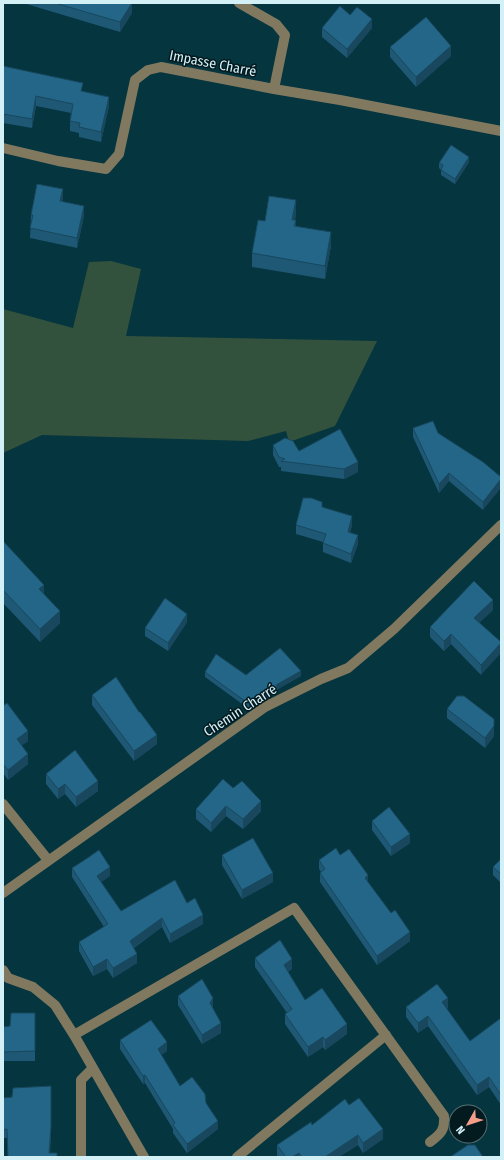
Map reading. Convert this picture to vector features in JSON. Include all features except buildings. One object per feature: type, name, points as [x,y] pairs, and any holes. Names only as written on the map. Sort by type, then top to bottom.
[{"type":"street","name":"Impasse Charré","points":[[240,3],[276,24],[285,35],[274,89]]},
{"type":"street","name":"Impasse Charré","points":[[3,148],[106,169],[119,154],[135,80],[148,70],[161,67],[501,131]]},
{"type":"street","name":"Chemin Charré","points":[[3,893],[265,707],[321,679],[348,668],[394,629],[499,531]]},
{"type":"street","points":[[3,804],[48,860]]},
{"type":"street","points":[[74,1035],[294,908],[444,1116],[445,1126],[438,1136],[430,1142]]},
{"type":"street","points":[[3,970],[8,978],[33,987],[56,1005],[144,1157]]},
{"type":"street","points":[[237,1157],[386,1035]]},
{"type":"street","points":[[81,1157],[81,1080],[93,1068]]},
{"type":"green space","points":[[111,261],[141,269],[126,336],[377,341],[335,426],[289,442],[286,431],[248,441],[42,435],[3,453],[3,309],[73,328],[89,262]]}]
